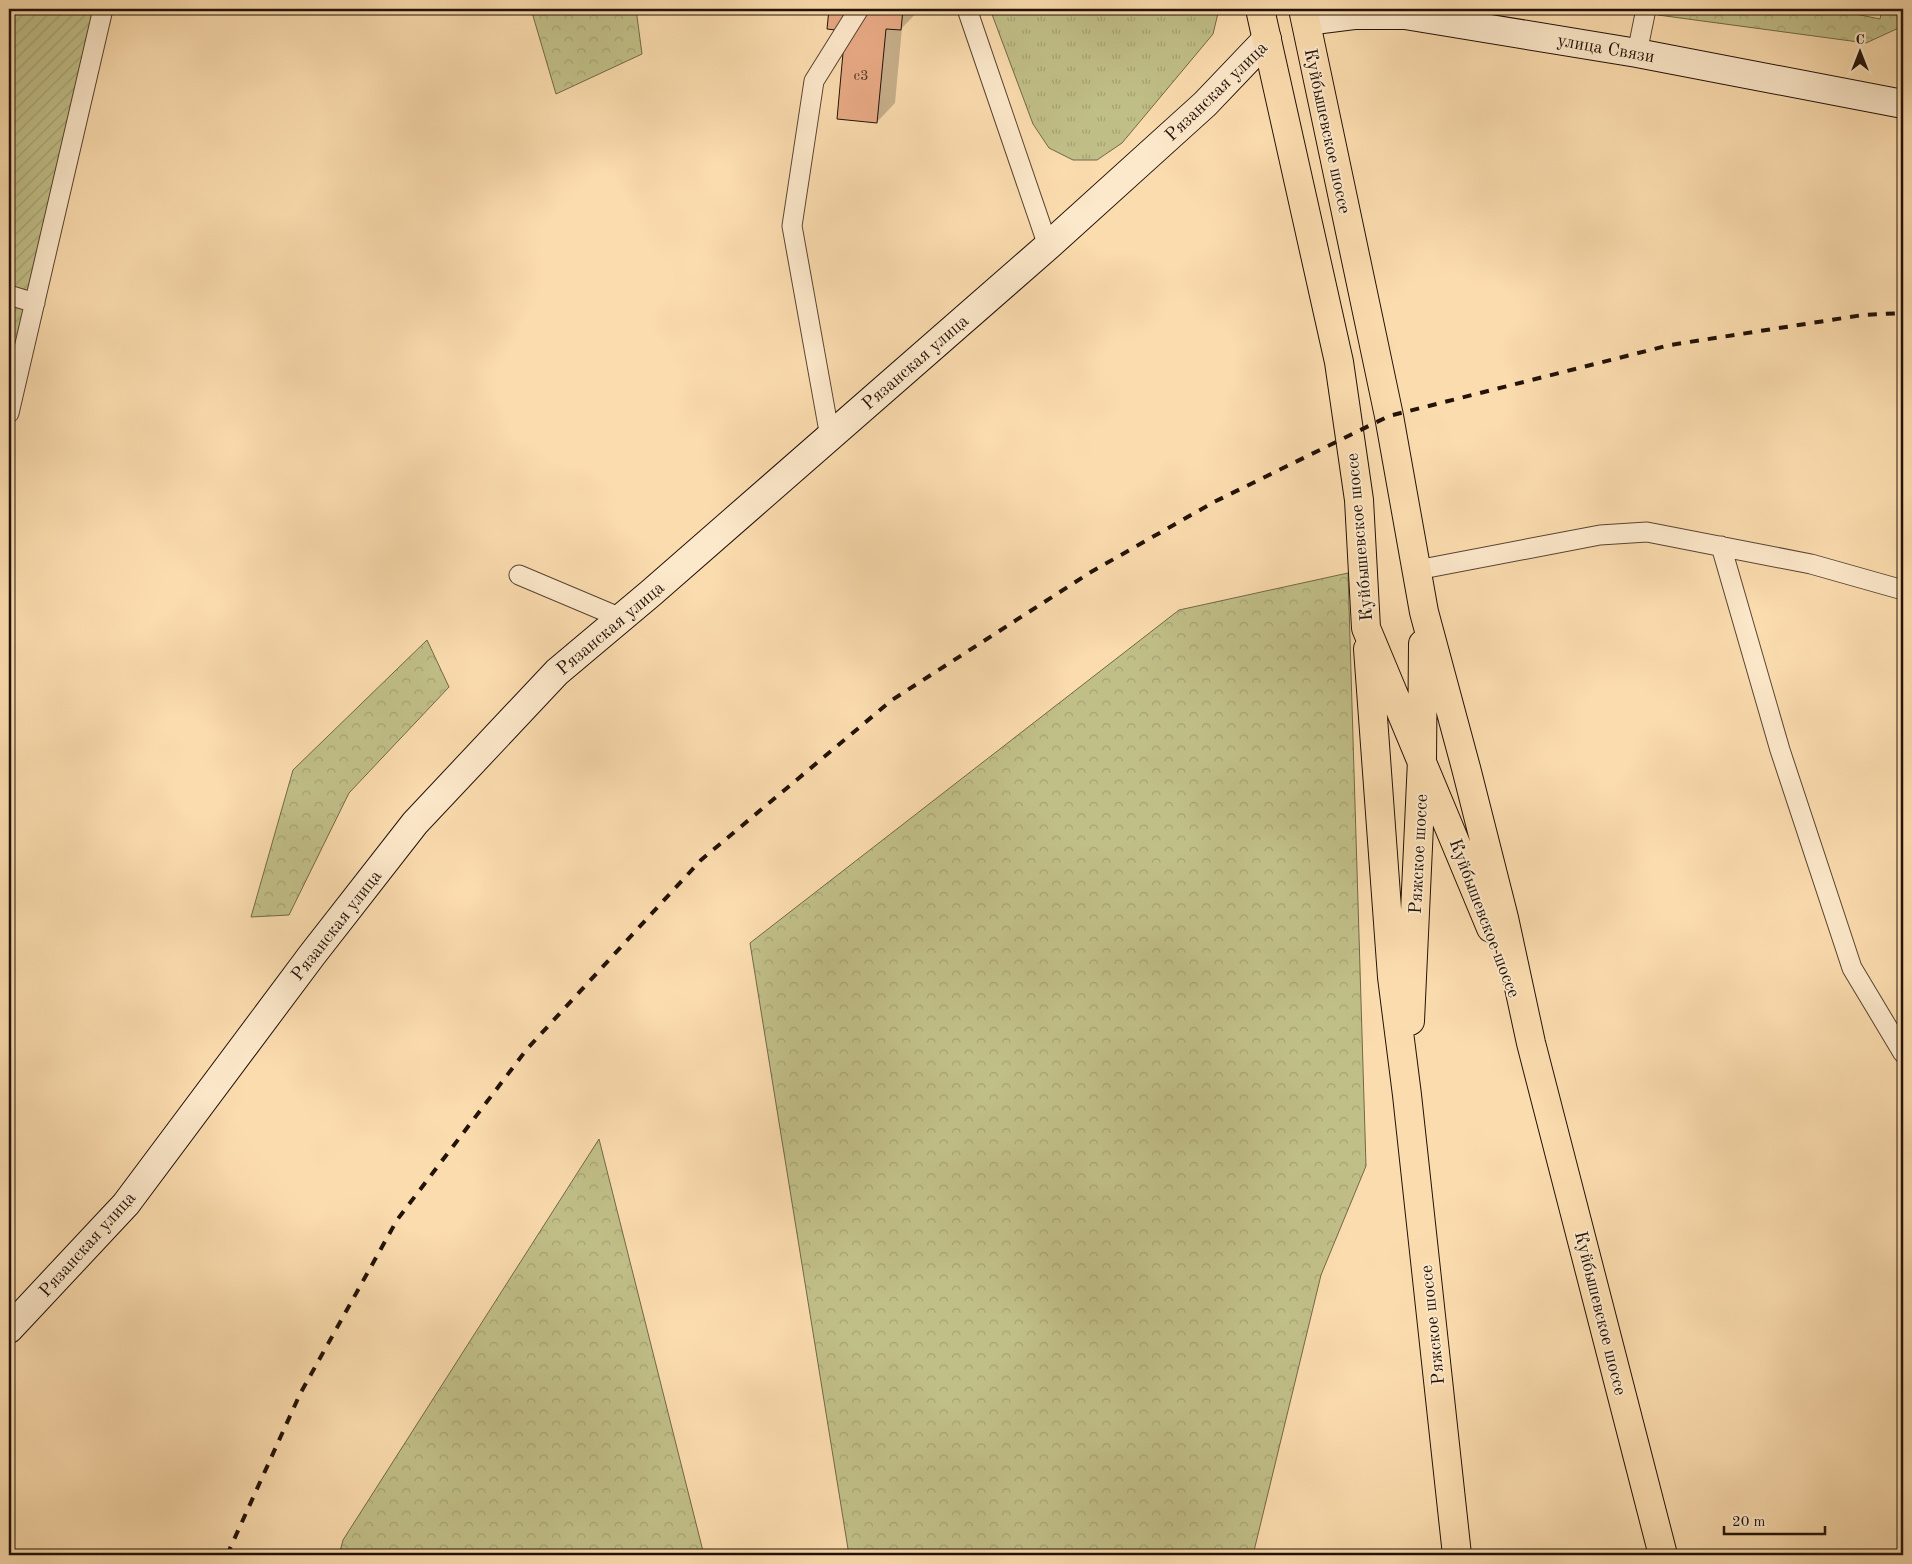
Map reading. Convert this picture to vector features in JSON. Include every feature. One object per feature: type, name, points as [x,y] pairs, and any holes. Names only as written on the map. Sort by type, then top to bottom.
[{"type":"main road","name":"Куйбышевское шоссе","points":[[1260,9],[1339,362],[1359,500],[1366,628],[1487,917],[1531,1043]]},
{"type":"main road","name":"Куйбышевское шоссе","points":[[1304,15],[1389,416],[1424,612],[1504,918],[1531,1043],[1663,1555]]},
{"type":"main road","name":"Рязанская улица","points":[[1267,39],[1304,15]]},
{"type":"main road","name":"Ряжское шоссе","points":[[1407,1095],[1422,760],[1424,612]]},
{"type":"main road","name":"Ряжское шоссе","points":[[1366,628],[1392,977],[1407,1095],[1457,1555]]},
{"type":"street","name":"улица Связи","points":[[1304,15],[1405,14],[1637,53],[1903,104]]},
{"type":"street","name":"Рязанская улица","points":[[9,1328],[126,1204],[312,955],[414,823],[557,672],[1048,246],[1205,104],[1267,39]]},
{"type":"lane","points":[[9,414],[103,9]]},
{"type":"lane","points":[[830,436],[792,226],[814,81],[859,9]]},
{"type":"lane","points":[[967,9],[1048,246]]},
{"type":"lane","points":[[1637,53],[1646,9]]},
{"type":"lane","points":[[9,295],[34,303]]},
{"type":"lane","points":[[1417,570],[1600,535],[1647,532],[1811,564],[1903,590]]},
{"type":"lane","points":[[1721,546],[1780,750],[1852,968],[1903,1053]]},
{"type":"lane","points":[[519,575],[621,618]]},
{"type":"green space","points":[[9,9],[103,9],[9,413]]},
{"type":"green space","points":[[531,9],[636,9],[642,54],[556,94]]},
{"type":"green space","points":[[990,9],[1219,9],[1213,34],[1122,143],[1097,160],[1073,160],[1049,148],[1033,124]]},
{"type":"green space","points":[[1635,9],[1831,9],[1880,19],[1882,9],[1903,9],[1903,26],[1866,43],[1658,15]]},
{"type":"green space","points":[[1348,573],[1366,1166],[1321,1275],[1253,1555],[849,1555],[750,943],[1179,610]]},
{"type":"green space","points":[[427,640],[449,687],[349,793],[289,915],[251,917],[293,770]]},
{"type":"green space","points":[[599,1139],[704,1555],[339,1555],[343,1540]]},
{"type":"building","points":[[829,9],[903,9],[901,30],[886,29],[877,123],[837,119],[845,31],[827,29]]},
{"type":"building","points":[[1857,9],[1879,9],[1878,13]]},
{"type":"railway","points":[[227,1555],[300,1394],[397,1220],[527,1049],[701,860],[892,700],[1091,572],[1214,502],[1389,416],[1670,345],[1863,315],[1903,313]]}]
